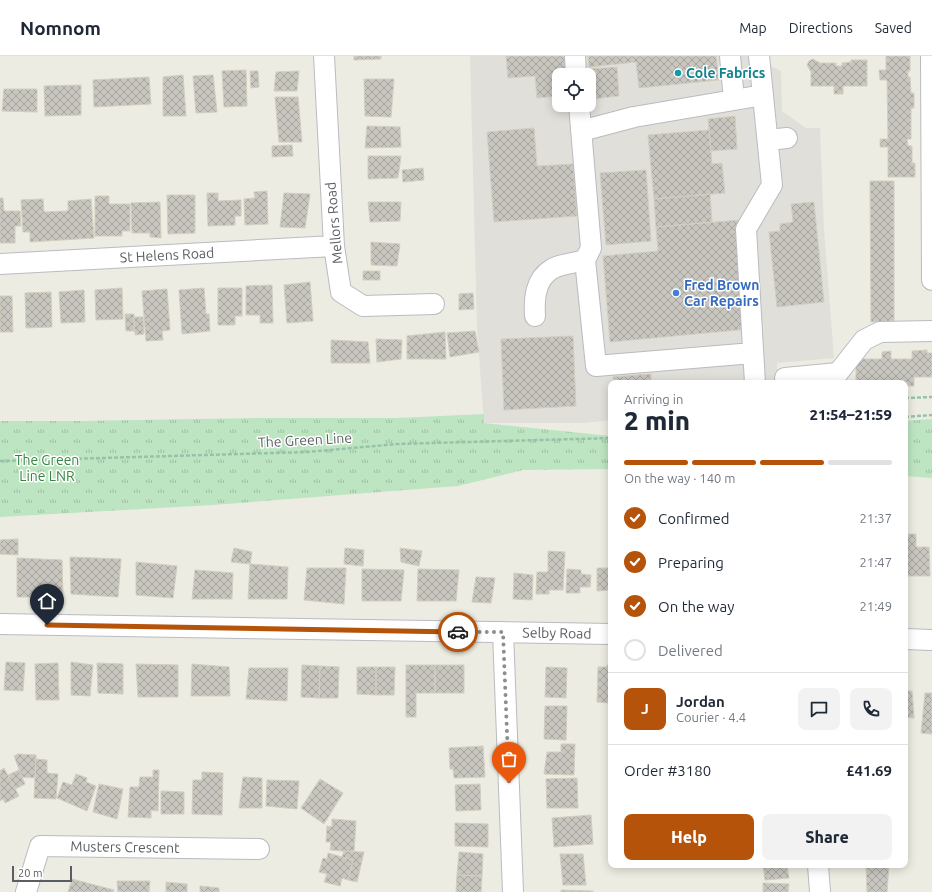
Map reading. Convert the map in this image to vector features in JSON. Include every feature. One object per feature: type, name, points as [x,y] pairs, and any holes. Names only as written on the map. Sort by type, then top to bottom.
[{"type":"street","name":"Mellors Road","points":[[324,56],[334,246],[341,292],[363,306],[434,304]]},
{"type":"street","points":[[575,56],[576,68]]},
{"type":"street","points":[[730,56],[734,100]]},
{"type":"street","points":[[755,380],[746,229],[772,185],[777,139],[763,95],[759,56]]},
{"type":"street","points":[[931,56],[932,280]]},
{"type":"street","points":[[581,131],[634,117],[763,95]]},
{"type":"street","points":[[580,112],[591,248],[585,260],[596,366],[753,353]]},
{"type":"street","name":"St Helens Road","points":[[0,264],[334,246]]},
{"type":"street","points":[[535,316],[534,297],[541,279],[552,269],[585,260]]},
{"type":"street","points":[[785,378],[838,373],[864,340],[880,332],[932,331]]},
{"type":"street","name":"Selby Road","points":[[0,624],[608,634]]},
{"type":"street","points":[[503,632],[513,892]]},
{"type":"street","points":[[908,639],[932,640]]},
{"type":"street","name":"Musters Crescent","points":[[26,892],[40,846],[259,849]]},
{"type":"street","points":[[818,868],[820,892]]},
{"type":"path","points":[[908,398],[932,397]]},
{"type":"path","points":[[908,417],[932,415]]},
{"type":"path","name":"The Green Line","points":[[0,461],[307,452],[409,444],[608,438]]},
{"type":"shaded area","points":[[470,56],[752,56],[781,71],[782,111],[806,128],[820,128],[824,230],[834,358],[777,363],[777,380],[608,380],[608,420],[585,423],[484,423],[477,329]]},
{"type":"green space","name":"The Green Line LNR","points":[[484,414],[484,423],[608,436],[608,469],[523,470],[458,486],[213,505],[0,517],[0,421],[396,418]]},
{"type":"green space","points":[[932,419],[932,478],[908,476],[908,421]]},
{"type":"building","points":[[354,56],[381,56],[381,59],[354,60]]},
{"type":"building","points":[[506,56],[564,56],[565,68],[552,68],[552,97],[537,98],[535,76],[508,78]]},
{"type":"building","name":"Cole Fabrics","points":[[588,56],[716,56],[719,80],[639,88],[636,62],[589,67]]},
{"type":"building","points":[[886,56],[910,56],[910,71],[908,71],[908,77],[910,77],[911,93],[914,93],[914,108],[911,108],[911,139],[907,139],[908,146],[912,146],[912,163],[915,163],[915,177],[888,177],[888,147],[880,147],[880,139],[888,139],[887,80],[880,80],[879,70],[886,70]]},
{"type":"building","points":[[813,59],[820,63],[836,63],[836,66],[842,66],[842,63],[851,62],[851,60],[867,60],[867,86],[843,86],[843,94],[834,94],[834,86],[811,86],[811,72],[807,65],[809,61]]},
{"type":"building","points":[[617,67],[619,96],[596,99],[596,68]]},
{"type":"building","points":[[246,70],[247,106],[224,107],[222,71]]},
{"type":"building","points":[[250,71],[258,71],[259,87],[251,88]]},
{"type":"building","points":[[299,71],[297,91],[274,91],[276,72]]},
{"type":"building","points":[[183,75],[186,116],[163,116],[163,77]]},
{"type":"building","points":[[213,75],[217,112],[196,113],[193,76]]},
{"type":"building","points":[[149,77],[151,104],[94,107],[93,80]]},
{"type":"building","points":[[364,79],[394,79],[391,117],[365,116]]},
{"type":"building","points":[[81,85],[81,115],[45,116],[44,86]]},
{"type":"building","points":[[4,89],[37,89],[37,112],[2,111]]},
{"type":"building","points":[[275,97],[298,97],[302,142],[279,142]]},
{"type":"building","points":[[735,116],[737,149],[711,151],[708,119]]},
{"type":"building","points":[[367,126],[400,127],[401,147],[365,148]]},
{"type":"building","points":[[534,128],[537,166],[573,164],[577,216],[494,222],[487,132]]},
{"type":"building","points":[[709,130],[712,164],[722,163],[725,193],[654,199],[648,135]]},
{"type":"building","points":[[292,145],[293,156],[272,157],[272,146]]},
{"type":"building","points":[[368,156],[401,156],[398,178],[368,179]]},
{"type":"building","points":[[423,168],[424,180],[403,182],[402,170]]},
{"type":"building","points":[[646,170],[651,241],[606,245],[600,173]]},
{"type":"building","points":[[870,181],[894,181],[894,321],[871,322]]},
{"type":"building","points":[[267,191],[268,224],[245,225],[244,199],[255,198],[254,192]]},
{"type":"building","points":[[207,193],[218,193],[218,201],[241,200],[241,216],[235,216],[235,225],[208,226]]},
{"type":"building","points":[[284,193],[310,194],[305,228],[280,227]]},
{"type":"building","points":[[710,194],[712,222],[656,227],[654,199]]},
{"type":"building","points":[[167,195],[195,195],[195,233],[168,234]]},
{"type":"building","points":[[95,196],[109,196],[109,204],[130,204],[130,231],[122,231],[122,236],[95,236]]},
{"type":"building","points":[[0,198],[3,198],[4,211],[20,211],[21,226],[15,226],[15,243],[0,243]]},
{"type":"building","points":[[43,199],[44,212],[68,211],[68,201],[91,199],[94,238],[30,242],[30,232],[23,232],[21,200]]},
{"type":"building","points":[[160,202],[161,238],[150,237],[150,233],[132,233],[131,203]]},
{"type":"building","points":[[368,202],[401,202],[400,221],[370,222]]},
{"type":"building","points":[[814,202],[824,302],[777,307],[769,232],[780,231],[780,224],[793,222],[791,204]]},
{"type":"building","name":"Fred Brown Car Repairs","points":[[740,220],[749,329],[610,342],[603,256],[658,251],[656,227]]},
{"type":"building","points":[[371,242],[400,244],[397,266],[371,265]]},
{"type":"building","points":[[363,271],[380,271],[380,280],[363,280]]},
{"type":"building","points":[[310,282],[313,321],[287,323],[284,285]]},
{"type":"building","points":[[272,285],[273,323],[260,323],[260,315],[246,315],[246,286]]},
{"type":"building","points":[[122,288],[123,319],[96,320],[95,290]]},
{"type":"building","points":[[204,288],[206,314],[209,314],[210,331],[182,334],[179,290]]},
{"type":"building","points":[[218,288],[242,288],[242,316],[235,316],[235,325],[218,325]]},
{"type":"building","points":[[167,289],[170,330],[162,331],[163,340],[146,341],[142,291]]},
{"type":"building","points":[[84,290],[85,322],[61,323],[59,292]]},
{"type":"building","points":[[51,292],[52,327],[26,328],[25,293]]},
{"type":"building","points":[[473,293],[474,309],[459,310],[459,294]]},
{"type":"building","points":[[0,296],[12,296],[13,332],[0,332]]},
{"type":"building","points":[[125,314],[134,314],[134,331],[126,331]]},
{"type":"building","points":[[134,317],[143,317],[144,334],[135,335]]},
{"type":"building","points":[[475,331],[479,352],[450,357],[447,333]]},
{"type":"building","points":[[445,332],[446,359],[407,359],[407,336]]},
{"type":"building","points":[[573,336],[576,406],[504,410],[501,339]]},
{"type":"building","points":[[376,339],[402,340],[401,359],[377,362]]},
{"type":"building","points":[[331,340],[368,342],[370,363],[331,363]]},
{"type":"building","points":[[927,350],[927,353],[932,353],[932,377],[914,377],[914,386],[908,386],[908,380],[856,380],[856,359],[882,359],[882,352],[891,351],[891,359],[912,359],[912,351]]},
{"type":"building","points":[[651,374],[651,380],[614,380],[613,377]]},
{"type":"building","points":[[908,534],[916,534],[916,547],[929,547],[930,576],[908,576]]},
{"type":"building","points":[[18,539],[18,555],[0,554],[0,540]]},
{"type":"building","points":[[234,548],[252,552],[250,564],[231,562]]},
{"type":"building","points":[[345,548],[364,550],[363,566],[344,564]]},
{"type":"building","points":[[400,548],[422,551],[419,566],[401,562]]},
{"type":"building","points":[[548,551],[565,552],[563,590],[549,590],[549,594],[536,594],[537,572],[548,572]]},
{"type":"building","points":[[70,557],[121,559],[118,597],[71,594]]},
{"type":"building","points":[[17,558],[62,560],[63,597],[17,597]]},
{"type":"building","points":[[136,562],[177,566],[173,598],[136,595]]},
{"type":"building","points":[[250,564],[288,567],[287,599],[248,599]]},
{"type":"building","points":[[307,568],[346,568],[344,604],[304,600]]},
{"type":"building","points":[[597,568],[608,568],[608,590],[597,591]]},
{"type":"building","points":[[362,569],[404,570],[401,601],[362,601]]},
{"type":"building","points":[[418,569],[459,570],[456,601],[417,601]]},
{"type":"building","points":[[567,569],[581,570],[581,574],[591,575],[590,587],[580,587],[580,593],[566,593]]},
{"type":"building","points":[[195,570],[233,573],[232,599],[192,599]]},
{"type":"building","points":[[514,573],[533,575],[532,600],[513,599]]},
{"type":"building","points":[[476,577],[495,578],[491,603],[472,602]]},
{"type":"building","points":[[6,662],[25,663],[23,691],[4,690]]},
{"type":"building","points":[[71,662],[93,665],[90,696],[71,695]]},
{"type":"building","points":[[58,663],[59,700],[36,700],[35,664]]},
{"type":"building","points":[[97,663],[123,664],[123,694],[98,693]]},
{"type":"building","points":[[136,664],[178,665],[178,697],[138,697]]},
{"type":"building","points":[[192,664],[229,667],[230,696],[191,696]]},
{"type":"building","points":[[302,665],[320,666],[319,698],[301,697]]},
{"type":"building","points":[[406,665],[435,665],[435,693],[416,693],[416,717],[406,717]]},
{"type":"building","points":[[435,665],[464,665],[464,693],[435,693]]},
{"type":"building","points":[[608,665],[608,703],[597,702],[598,667],[607,667]]},
{"type":"building","points":[[320,666],[339,667],[338,698],[319,698]]},
{"type":"building","points":[[357,667],[376,667],[376,695],[357,694]]},
{"type":"building","points":[[376,667],[395,667],[394,695],[376,695]]},
{"type":"building","points":[[546,667],[567,668],[566,698],[545,697]]},
{"type":"building","points":[[249,668],[288,668],[287,701],[246,699]]},
{"type":"building","points":[[908,691],[912,691],[914,718],[908,717]]},
{"type":"building","points":[[925,693],[932,693],[932,734],[921,733]]},
{"type":"building","points":[[545,706],[567,706],[566,740],[544,739]]},
{"type":"building","points":[[561,744],[575,744],[574,775],[544,774],[547,752],[561,752]]},
{"type":"building","points":[[483,746],[485,777],[454,778],[453,769],[450,769],[449,748]]},
{"type":"building","points":[[18,754],[36,755],[35,778],[22,777],[14,756]]},
{"type":"building","points":[[36,759],[47,760],[47,773],[58,774],[56,799],[34,798]]},
{"type":"building","points":[[4,768],[19,796],[5,803],[3,799],[0,801],[0,771]]},
{"type":"building","points":[[19,770],[25,784],[15,789],[8,775]]},
{"type":"building","points":[[153,770],[159,770],[158,811],[151,810],[151,818],[128,817],[130,787],[139,787],[140,777],[153,777]]},
{"type":"building","points":[[202,772],[223,773],[222,815],[192,814],[193,780],[202,780]]},
{"type":"building","points":[[76,774],[87,778],[86,782],[96,786],[87,811],[57,798],[63,782],[72,785]]},
{"type":"building","points":[[243,777],[262,778],[262,808],[239,808]]},
{"type":"building","points":[[577,778],[578,808],[547,808],[546,779]]},
{"type":"building","points":[[320,779],[343,793],[324,824],[301,808]]},
{"type":"building","points":[[267,780],[299,781],[297,809],[266,806]]},
{"type":"building","points":[[99,784],[123,789],[117,819],[93,812]]},
{"type":"building","points":[[480,784],[481,810],[456,811],[455,785]]},
{"type":"building","points":[[161,791],[184,792],[184,814],[161,814]]},
{"type":"building","points":[[591,815],[593,844],[554,847],[552,818]]},
{"type":"building","points":[[332,819],[356,821],[354,852],[330,850],[331,842],[326,842],[327,826],[332,827]]},
{"type":"building","points":[[455,823],[488,824],[488,847],[455,846]]},
{"type":"building","points":[[344,851],[364,852],[357,882],[348,880],[353,860],[342,857]]},
{"type":"building","points":[[459,852],[483,854],[482,876],[457,875]]},
{"type":"building","points":[[328,853],[353,860],[348,880],[342,878],[340,886],[324,882],[327,874],[319,872],[323,858],[327,859]]},
{"type":"building","points":[[560,854],[583,854],[586,885],[563,885]]},
{"type":"building","points":[[763,868],[787,868],[789,878],[765,880]]},
{"type":"building","points":[[866,868],[889,868],[887,892],[867,892]]},
{"type":"building","points":[[457,875],[482,876],[481,892],[456,892]]},
{"type":"building","points":[[72,879],[114,890],[113,892],[68,892]]},
{"type":"building","points":[[117,881],[150,881],[149,892],[118,892]]},
{"type":"building","points":[[166,882],[187,884],[187,892],[166,892]]},
{"type":"building","points":[[763,883],[789,884],[788,892],[763,892]]},
{"type":"building","points":[[200,886],[219,888],[219,892],[200,892]]},
{"type":"building","points":[[561,890],[593,891],[593,892],[561,892]]},
{"type":"way so far","points":[[458,632],[503,632],[509,783]]},
{"type":"place","name":"Cole Fabrics","points":[[678,73]]},
{"type":"place","name":"Fred Brown Car Repairs","points":[[676,293]]},
{"type":"route","points":[[47,625],[458,632]]}]
